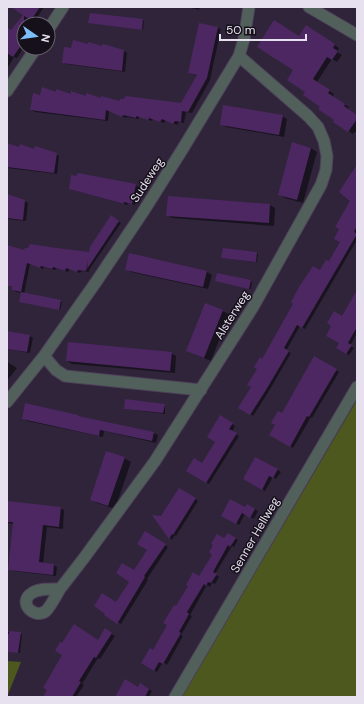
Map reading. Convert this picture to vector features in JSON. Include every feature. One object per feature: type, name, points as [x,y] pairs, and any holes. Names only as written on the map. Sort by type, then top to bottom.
[{"type":"street","points":[[56,18],[63,7]]},
{"type":"street","name":"Sudeweg","points":[[7,402],[44,356],[96,282],[182,150],[239,56],[244,38],[249,7]]},
{"type":"street","points":[[312,8],[357,35]]},
{"type":"street","points":[[7,91],[31,56]]},
{"type":"street","name":"Alsterweg","points":[[60,589],[155,461],[201,390],[253,307],[321,185],[326,170],[327,156],[324,141],[318,127],[308,116],[239,56]]},
{"type":"street","points":[[44,356],[56,370],[65,376],[201,390]]},
{"type":"street","name":"Senner Hellweg","points":[[175,697],[357,387]]},
{"type":"green space","points":[[357,400],[357,697],[182,697]]},
{"type":"green space","points":[[7,661],[21,662],[7,697]]},
{"type":"building","points":[[11,7],[40,7],[34,16],[22,16],[23,15]]},
{"type":"building","points":[[90,13],[143,19],[142,30],[88,23]]},
{"type":"building","points":[[274,20],[299,36],[306,25],[335,44],[333,48],[338,51],[332,60],[327,57],[313,79],[330,90],[328,93],[345,104],[344,106],[357,115],[357,119],[348,132],[318,109],[320,107],[303,95],[305,92],[287,80],[293,70],[257,47]]},
{"type":"building","points":[[199,23],[218,27],[207,78],[188,112],[182,111],[181,122],[175,121],[173,124],[162,119],[160,122],[149,118],[148,120],[136,116],[136,118],[123,115],[122,117],[106,110],[105,120],[30,110],[33,93],[40,95],[42,87],[56,92],[56,89],[71,94],[71,91],[86,96],[86,93],[101,98],[101,96],[120,101],[120,99],[123,99],[126,96],[181,103],[197,75],[188,73]]},
{"type":"building","points":[[16,24],[16,53],[13,57],[7,53],[7,27],[11,30]]},
{"type":"building","points":[[73,40],[102,46],[103,44],[124,50],[122,71],[62,63],[64,47],[71,48]]},
{"type":"building","points":[[223,105],[283,115],[279,135],[220,125]]},
{"type":"building","points":[[292,142],[311,148],[297,200],[278,195]]},
{"type":"building","points":[[7,143],[19,147],[20,144],[34,149],[35,146],[57,153],[54,173],[7,167]]},
{"type":"building","points":[[357,164],[357,226],[354,232],[357,234],[302,328],[297,325],[284,348],[289,351],[250,415],[238,408],[251,387],[247,385],[257,369],[254,367],[260,357],[262,359],[293,304],[291,302],[299,287],[313,266],[320,270],[326,260],[329,261],[340,242],[334,239],[339,229],[335,227],[350,201],[339,192]]},
{"type":"building","points":[[78,173],[136,184],[132,204],[124,202],[124,204],[69,189],[71,175],[76,176]]},
{"type":"building","points":[[7,194],[25,200],[23,220],[7,218]]},
{"type":"building","points":[[168,196],[270,204],[269,223],[166,216]]},
{"type":"building","points":[[111,215],[119,221],[87,269],[88,259],[86,271],[78,270],[77,272],[66,268],[65,271],[53,267],[52,269],[41,266],[40,268],[27,263],[21,292],[12,290],[12,286],[7,286],[7,245],[24,250],[25,248],[28,248],[30,244],[89,252],[90,247]]},
{"type":"building","points":[[223,248],[257,252],[256,262],[221,258]]},
{"type":"building","points":[[129,253],[207,271],[203,287],[125,270]]},
{"type":"building","points":[[217,273],[251,280],[249,289],[215,281]]},
{"type":"building","points":[[357,290],[357,327],[348,343],[352,345],[346,354],[336,348],[339,343],[326,336],[331,326],[327,323],[334,311],[342,316]]},
{"type":"building","points":[[21,292],[61,300],[59,310],[19,302]]},
{"type":"building","points":[[205,303],[223,310],[204,358],[186,351]]},
{"type":"building","points":[[7,331],[30,335],[27,352],[7,349]]},
{"type":"building","points":[[68,342],[172,352],[170,371],[66,361]]},
{"type":"building","points":[[314,356],[337,369],[309,417],[307,416],[290,447],[269,435],[275,425],[271,423],[278,411],[282,413]]},
{"type":"building","points":[[125,399],[165,404],[163,413],[124,409]]},
{"type":"building","points":[[25,403],[154,432],[152,441],[100,430],[99,436],[22,419]]},
{"type":"building","points":[[220,415],[233,423],[229,429],[237,433],[206,483],[186,471],[194,458],[202,463],[215,442],[207,437]]},
{"type":"building","points":[[106,451],[125,457],[108,506],[90,500]]},
{"type":"building","points":[[255,457],[278,469],[273,478],[269,476],[262,490],[243,479]]},
{"type":"building","points":[[179,488],[196,498],[169,539],[152,515],[161,516]]},
{"type":"building","points":[[230,499],[245,507],[247,504],[255,509],[250,518],[242,513],[244,509],[236,524],[221,516]]},
{"type":"building","points":[[7,501],[61,507],[59,527],[43,525],[39,562],[54,564],[53,575],[8,570],[13,522],[7,522]]},
{"type":"building","points":[[145,531],[166,544],[144,576],[145,577],[117,624],[94,606],[102,593],[116,602],[129,582],[116,573],[122,563],[134,570],[147,550],[137,544]]},
{"type":"building","points":[[228,533],[236,538],[230,547],[228,545],[213,572],[217,574],[211,583],[208,582],[206,586],[204,584],[187,612],[189,614],[179,632],[181,633],[163,664],[159,662],[154,671],[141,663],[150,648],[153,650],[167,625],[163,623],[174,605],[176,606],[188,586],[186,585],[193,572],[199,576],[212,555],[209,552],[213,545],[211,544],[217,534],[224,538]]},
{"type":"building","points":[[74,624],[98,640],[105,628],[112,633],[96,658],[94,657],[79,681],[81,682],[72,697],[43,697],[47,690],[43,688],[62,655],[55,651]]},
{"type":"building","points":[[9,631],[21,632],[18,653],[7,652],[7,634],[9,634]]},
{"type":"building","points":[[125,679],[138,687],[140,683],[149,689],[145,697],[115,697]]}]
